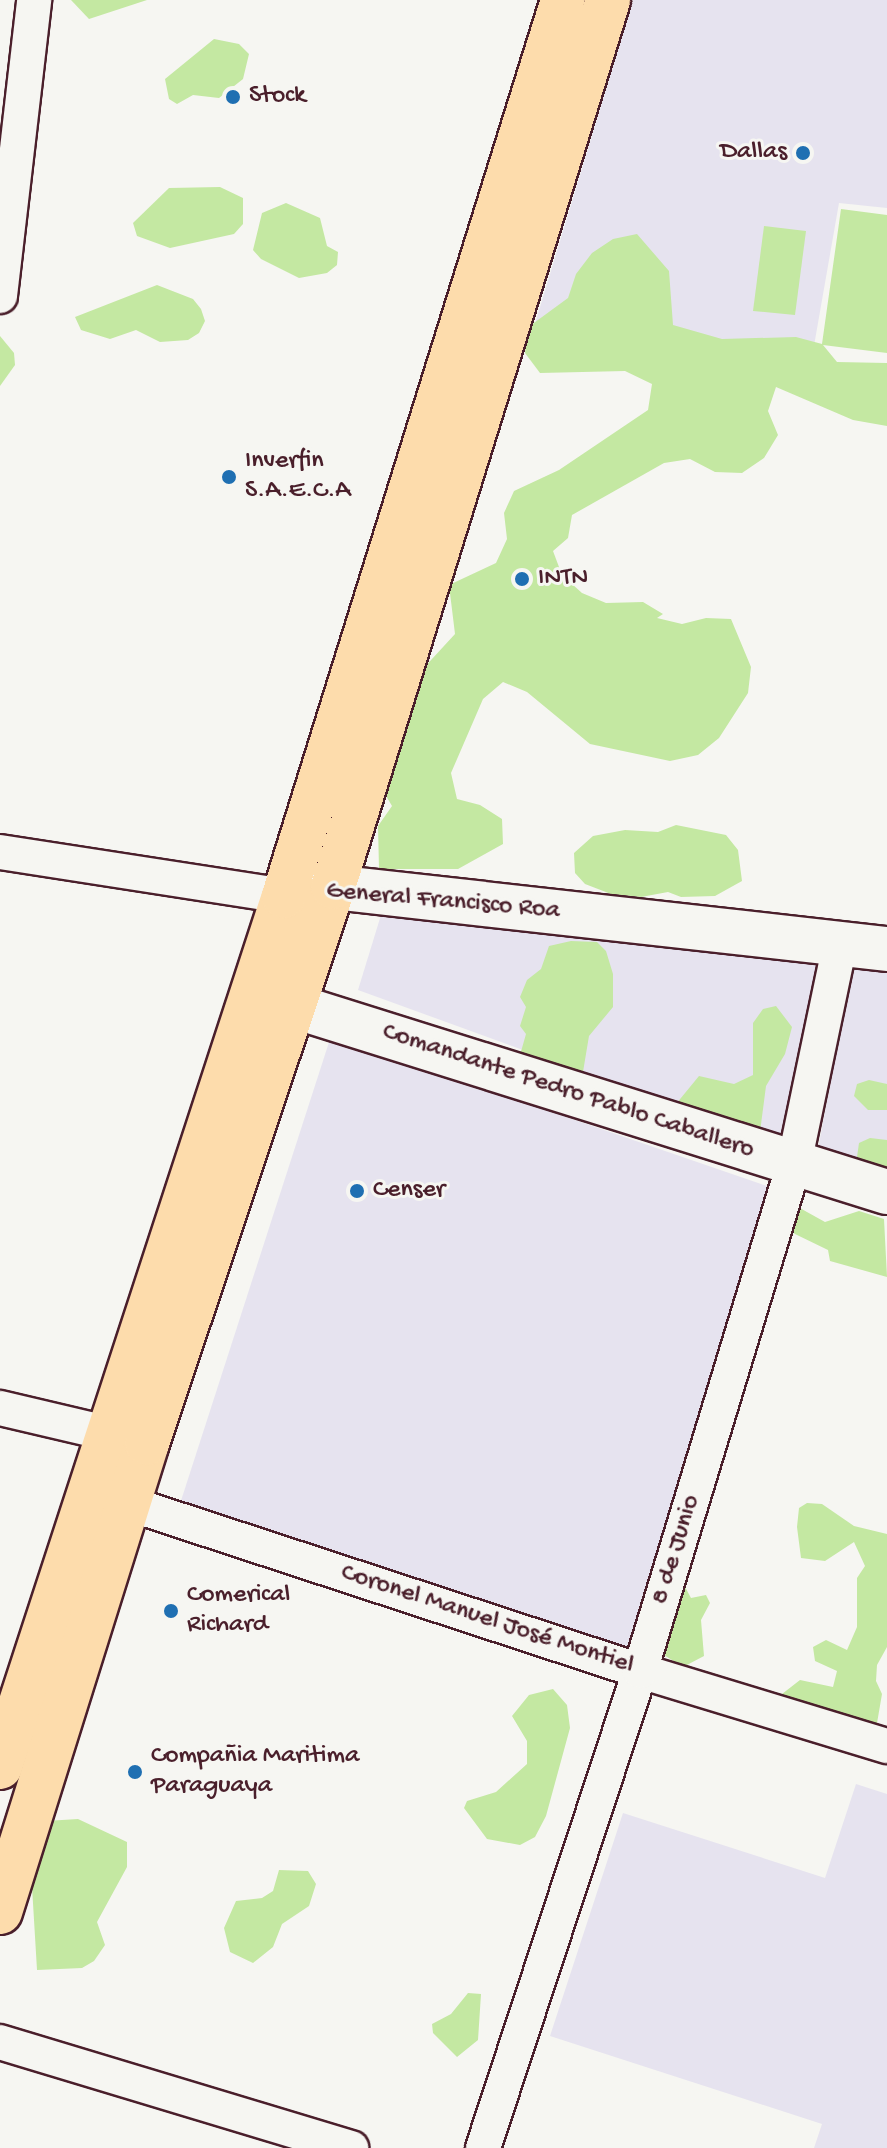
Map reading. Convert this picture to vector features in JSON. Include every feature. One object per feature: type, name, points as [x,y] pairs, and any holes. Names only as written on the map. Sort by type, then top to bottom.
[{"type":"highway","points":[[0,1912],[108,1497],[249,992],[284,896],[563,0]]},
{"type":"highway","points":[[127,1437],[292,1005],[333,887],[608,0]]},
{"type":"highway","points":[[0,1767],[108,1497]]},
{"type":"street","points":[[0,296],[34,0]]},
{"type":"street","name":"General Francisco Roa","points":[[0,852],[284,896],[333,887],[887,949]]},
{"type":"street","name":"8 de Junio","points":[[483,2148],[640,1671],[794,1164],[840,943]]},
{"type":"street","name":"Comandante Pedro Pablo Caballero","points":[[249,992],[887,1192]]},
{"type":"street","points":[[0,1408],[127,1437]]},
{"type":"street","name":"Coronel Manuel José Montiel","points":[[108,1497],[640,1671],[887,1746]]},
{"type":"street","points":[[0,2042],[351,2148]]},
{"type":"shaded area","points":[[633,0],[887,0],[887,208],[839,203],[811,363],[534,327]]},
{"type":"shaded area","points":[[381,915],[824,960],[779,1143],[358,990]]},
{"type":"shaded area","points":[[853,965],[887,970],[887,1173],[817,1154]]},
{"type":"shaded area","points":[[331,1036],[770,1187],[631,1652],[178,1510]]},
{"type":"shaded area","points":[[856,1784],[887,1794],[887,2148],[814,2148],[822,2124],[550,2036],[623,1813],[825,1878]]},
{"type":"green space","points":[[71,0],[147,0],[89,19]]},
{"type":"green space","points":[[214,39],[239,44],[249,54],[243,79],[219,98],[193,95],[177,104],[169,99],[165,79]]},
{"type":"green space","points":[[220,187],[243,198],[243,224],[234,234],[170,248],[137,236],[133,223],[169,188]]},
{"type":"green space","points":[[286,203],[320,218],[327,246],[338,252],[337,265],[327,273],[299,278],[261,259],[253,250],[262,213]]},
{"type":"green space","points":[[841,209],[887,215],[887,353],[823,345],[837,362],[887,363],[887,426],[853,420],[776,387],[768,411],[778,435],[764,458],[742,473],[715,472],[690,459],[664,463],[572,515],[568,538],[553,551],[562,575],[582,593],[606,603],[643,602],[663,614],[657,618],[682,624],[706,618],[731,619],[751,667],[748,693],[719,738],[698,755],[670,761],[590,744],[527,692],[503,682],[483,699],[451,773],[457,799],[480,805],[502,819],[503,844],[458,869],[379,869],[378,826],[392,806],[379,784],[420,672],[455,634],[449,585],[496,563],[507,539],[504,513],[514,491],[559,470],[648,410],[652,384],[625,371],[540,373],[525,353],[527,328],[568,298],[576,274],[592,253],[613,239],[637,234],[669,271],[673,325],[722,339],[796,337],[822,344]]},
{"type":"green space","points":[[764,226],[806,231],[795,315],[753,311]]},
{"type":"green space","points":[[157,285],[193,299],[205,321],[199,333],[188,340],[160,342],[136,330],[110,339],[81,330],[75,317]]},
{"type":"green space","points":[[0,336],[14,353],[15,365],[0,386]]},
{"type":"green space","points":[[676,825],[726,835],[738,850],[742,881],[715,896],[681,897],[668,892],[641,897],[611,894],[585,884],[575,873],[574,853],[593,836],[625,830],[658,832]]},
{"type":"green space","points":[[571,941],[597,942],[606,951],[613,974],[613,1007],[589,1036],[583,1072],[560,1084],[518,1062],[526,1034],[520,1026],[526,1007],[520,997],[527,980],[541,969],[549,946]]},
{"type":"green space","points":[[776,1006],[792,1027],[785,1054],[766,1086],[760,1132],[676,1104],[699,1076],[734,1084],[753,1075],[753,1023],[763,1009]]},
{"type":"green space","points":[[869,1080],[887,1084],[887,1110],[868,1110],[854,1096],[857,1084]]},
{"type":"green space","points":[[870,1138],[887,1140],[887,1169],[857,1157],[859,1143]]},
{"type":"green space","points":[[798,1207],[825,1222],[859,1211],[884,1219],[887,1277],[830,1261],[828,1250],[795,1234],[784,1225]]},
{"type":"green space","points":[[807,1503],[822,1504],[854,1526],[887,1534],[887,1647],[877,1665],[876,1681],[882,1694],[876,1729],[860,1727],[844,1715],[790,1707],[782,1694],[800,1680],[833,1687],[837,1671],[815,1661],[813,1647],[826,1640],[847,1650],[857,1627],[857,1578],[865,1566],[854,1542],[825,1561],[801,1558],[797,1527],[799,1508]]},
{"type":"green space","points":[[675,1584],[684,1585],[691,1598],[706,1595],[710,1603],[701,1620],[704,1656],[683,1667],[664,1655]]},
{"type":"green space","points":[[553,1689],[567,1705],[570,1728],[546,1816],[535,1837],[520,1845],[487,1839],[464,1808],[467,1801],[496,1792],[527,1764],[527,1741],[512,1716],[529,1695]]},
{"type":"green space","points":[[78,1819],[127,1842],[127,1867],[97,1922],[105,1945],[94,1961],[82,1968],[37,1970],[31,1870],[46,1821]]},
{"type":"green space","points":[[279,1870],[308,1871],[316,1884],[309,1906],[282,1924],[273,1947],[253,1963],[230,1952],[224,1928],[236,1901],[262,1898],[273,1891]]},
{"type":"green space","points":[[468,1993],[481,1994],[478,2040],[457,2057],[433,2033],[432,2024],[451,2014]]},
{"type":"place","name":"Stock","points":[[233,97]]},
{"type":"place","name":"Dallas","points":[[803,153]]},
{"type":"place","name":"Inverfin S.A.E.C.A","points":[[229,477]]},
{"type":"place","name":"INTN","points":[[522,579]]},
{"type":"place","name":"Censer","points":[[357,1191]]},
{"type":"place","name":"Comerical Richard","points":[[171,1611]]},
{"type":"place","name":"Compañia Maritima Paraguaya","points":[[135,1772]]}]
